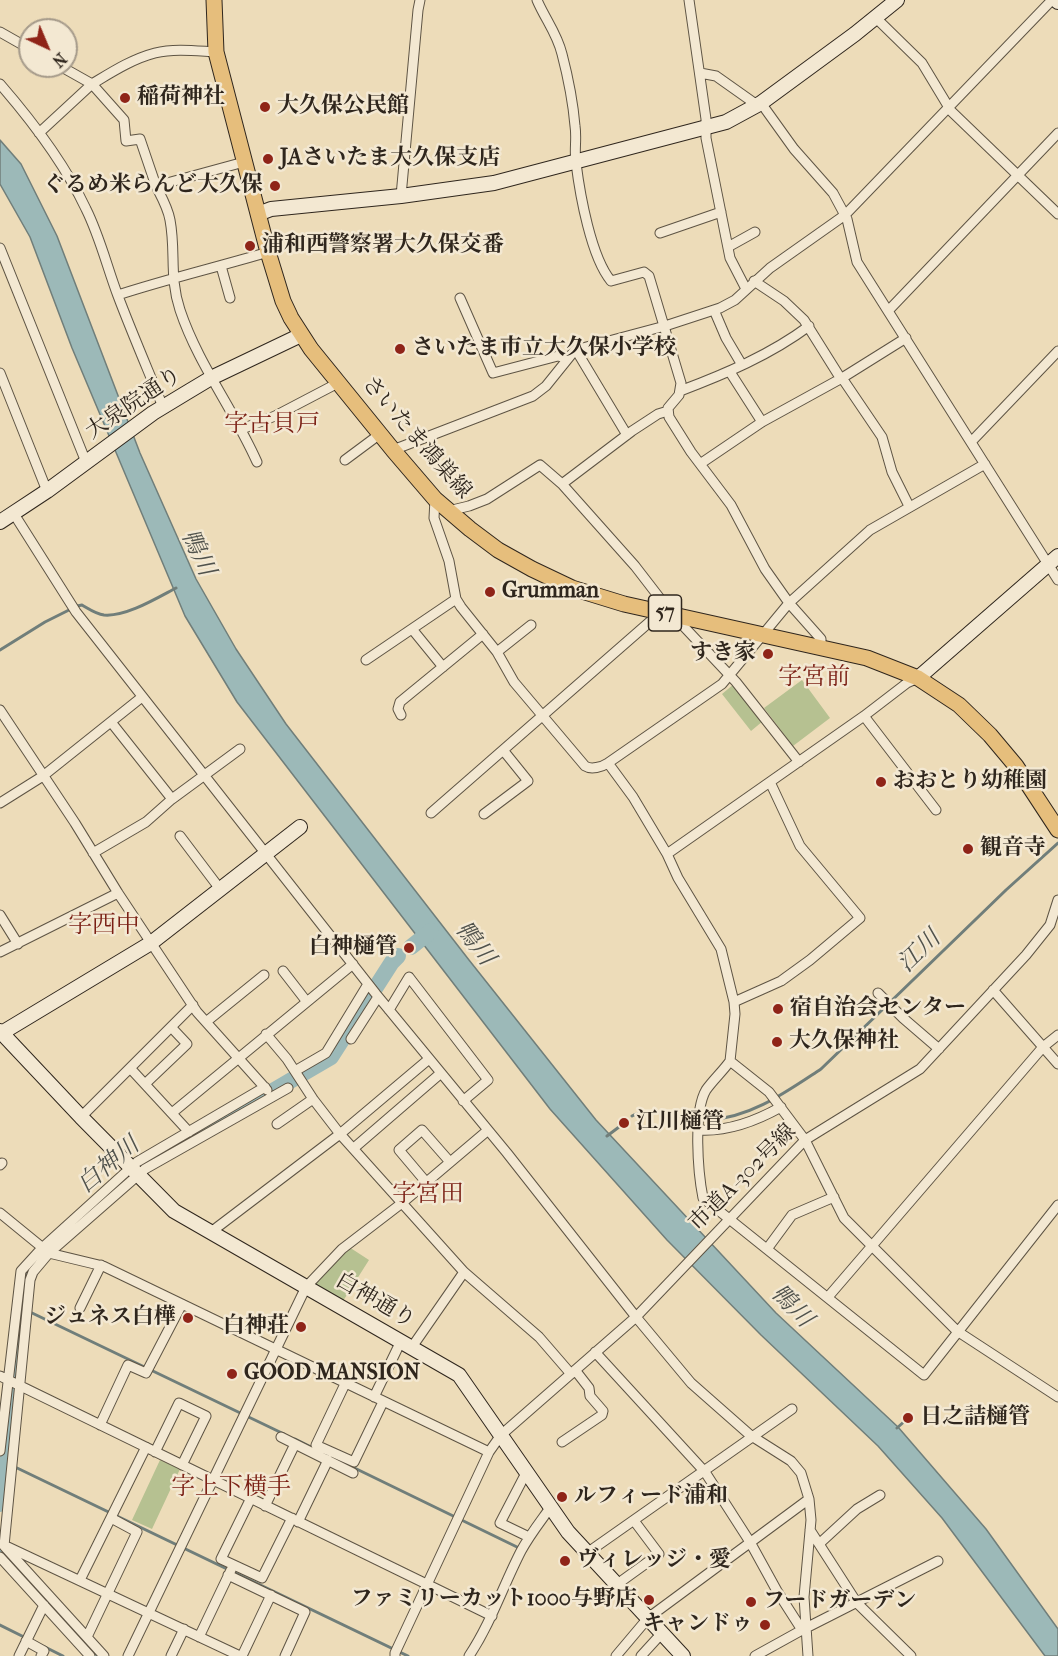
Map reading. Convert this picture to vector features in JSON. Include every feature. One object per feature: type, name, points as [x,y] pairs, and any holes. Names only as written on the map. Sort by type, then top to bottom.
[{"type":"main road","name":"さいたま鴻巣線","points":[[214,0],[216,52],[283,301],[301,335],[435,499],[498,550],[560,582],[612,601],[867,658],[918,678],[959,705],[984,727],[1016,766],[1058,830]]},
{"type":"street","points":[[401,196],[420,0]]},
{"type":"street","points":[[537,0],[543,15],[556,33],[562,53],[575,120],[576,161],[585,213],[603,272],[611,281],[644,272],[648,276],[681,380],[680,391],[668,411],[669,417],[731,505],[762,564],[789,603],[821,639],[821,647]]},
{"type":"street","points":[[689,0],[714,183],[732,262],[746,289]]},
{"type":"street","points":[[258,214],[271,209],[401,196],[494,183],[706,128],[738,117],[759,104],[897,0]]},
{"type":"street","points":[[393,450],[533,396],[546,386],[576,350],[665,326],[732,302],[776,263],[845,215],[1055,1]]},
{"type":"street","points":[[876,18],[922,63],[948,108],[1058,214]]},
{"type":"street","points":[[0,32],[18,42]]},
{"type":"street","points":[[39,133],[92,84],[124,64],[157,53],[181,50],[216,52]]},
{"type":"street","points":[[700,73],[717,76],[759,104],[794,149],[830,189],[845,215],[856,261],[985,464],[1053,560],[1058,580]]},
{"type":"street","points":[[78,76],[92,84],[124,120],[126,141],[140,140],[170,220],[172,277],[184,319],[211,378],[242,429],[257,462]]},
{"type":"street","points":[[0,84],[39,133],[87,210],[105,255],[158,410]]},
{"type":"street","points":[[888,310],[1058,134]]},
{"type":"street","points":[[156,186],[244,162]]},
{"type":"street","points":[[660,234],[721,212]]},
{"type":"street","points":[[728,247],[755,232]]},
{"type":"street","points":[[0,248],[91,458]]},
{"type":"street","points":[[118,295],[172,277],[202,272],[268,252]]},
{"type":"street","points":[[221,266],[230,298]]},
{"type":"street","points":[[754,281],[790,306],[809,326],[882,437],[892,472],[909,506]]},
{"type":"street","points":[[460,298],[493,374],[560,356],[568,358]]},
{"type":"street","points":[[714,310],[726,338],[742,365]]},
{"type":"street","points":[[680,391],[730,372],[768,352],[809,326]]},
{"type":"street","name":"大泉院通り","points":[[0,522],[47,491],[158,410],[211,378],[301,335]]},
{"type":"street","points":[[700,464],[762,422],[842,379],[906,338]]},
{"type":"street","points":[[576,350],[627,435]]},
{"type":"street","points":[[971,442],[1058,351]]},
{"type":"street","points":[[730,372],[762,422]]},
{"type":"street","points":[[0,373],[47,491]]},
{"type":"street","points":[[242,429],[275,416],[338,383]]},
{"type":"street","points":[[562,484],[627,435],[658,414],[668,411]]},
{"type":"street","points":[[345,460],[380,434]]},
{"type":"street","points":[[435,499],[434,518],[449,561],[456,599],[496,652],[514,682],[588,768],[608,763],[714,691],[730,676],[789,603],[870,530],[985,464]]},
{"type":"street","points":[[448,511],[487,499],[539,465],[545,467],[635,566],[667,613],[730,676],[799,762]]},
{"type":"street","points":[[14,514],[76,612],[373,990],[636,1317],[691,1383],[753,1437],[791,1461],[801,1473],[811,1520],[804,1597],[804,1629],[808,1656]]},
{"type":"street","points":[[667,854],[864,716],[907,683],[918,678],[1053,560]]},
{"type":"street","points":[[366,660],[456,599]]},
{"type":"street","points":[[431,813],[542,715],[667,613]]},
{"type":"street","points":[[496,652],[531,625]]},
{"type":"street","points":[[412,629],[443,667]]},
{"type":"street","points":[[401,715],[398,709],[400,702],[483,634]]},
{"type":"street","points":[[0,803],[44,776],[142,697]]},
{"type":"street","points":[[1,713],[193,1005],[269,1092]]},
{"type":"street","points":[[864,716],[936,810]]},
{"type":"street","points":[[111,722],[172,799]]},
{"type":"street","points":[[93,854],[146,822],[172,799],[240,749]]},
{"type":"street","points":[[483,814],[528,781],[503,750]]},
{"type":"street","points":[[608,763],[633,797],[721,949],[735,1014],[730,1061],[705,1092],[698,1127],[699,1181],[703,1198],[726,1222],[767,1249],[924,1375],[1058,1205]]},
{"type":"street","points":[[734,1002],[781,981],[860,918],[800,846],[770,782]]},
{"type":"street","points":[[0,1032],[151,943],[300,827]]},
{"type":"street","points":[[180,836],[220,889]]},
{"type":"street","points":[[0,952],[118,893]]},
{"type":"street","name":"市道A-302号線","points":[[395,1656],[489,1452],[501,1435],[636,1317],[805,1140],[913,1074],[939,1049],[1050,925],[1058,900]]},
{"type":"street","points":[[0,915],[18,944]]},
{"type":"street","points":[[171,1113],[353,964]]},
{"type":"street","points":[[283,971],[307,1002]]},
{"type":"street","points":[[206,1022],[264,975]]},
{"type":"street","points":[[389,1010],[410,977],[488,1080],[463,1101]]},
{"type":"street","points":[[351,1039],[373,990]]},
{"type":"street","points":[[297,1075],[326,1053],[373,990]]},
{"type":"street","points":[[993,990],[1058,1064]]},
{"type":"street","points":[[880,995],[939,1049]]},
{"type":"street","points":[[81,1117],[193,1005]]},
{"type":"street","points":[[145,1084],[187,1044],[171,1027]]},
{"type":"street","name":"白神通り","points":[[0,1032],[174,1211],[459,1375],[550,1508],[587,1553],[682,1656]]},
{"type":"street","points":[[266,1034],[340,1134],[464,1272],[539,1337],[588,1388],[590,1396],[603,1411],[602,1415],[562,1442]]},
{"type":"street","points":[[828,1297],[1043,1047],[1058,1035]]},
{"type":"street","points":[[211,1232],[340,1134],[429,1059]]},
{"type":"street","points":[[730,1061],[769,1092],[780,1105],[805,1140],[844,1218],[957,1331],[1058,1397]]},
{"type":"street","points":[[130,1068],[189,1132]]},
{"type":"street","points":[[354,1148],[441,1073]]},
{"type":"street","points":[[0,1451],[4,1378],[21,1271],[134,1172],[189,1132],[269,1092],[288,1088]]},
{"type":"street","points":[[134,1172],[145,1169],[269,1092]]},
{"type":"street","points":[[277,1125],[313,1099]]},
{"type":"street","points":[[698,1127],[711,1131],[756,1120],[780,1105]]},
{"type":"street","points":[[426,1182],[399,1150],[422,1130],[450,1162]]},
{"type":"street","points":[[128,1656],[274,1349],[306,1287],[342,1249],[402,1203],[487,1131]]},
{"type":"street","points":[[767,1249],[792,1215],[834,1197]]},
{"type":"street","points":[[0,1213],[46,1251],[101,1265],[489,1452]]},
{"type":"street","points":[[46,1251],[30,1280],[2,1545],[104,1656]]},
{"type":"street","points":[[80,1308],[101,1265]]},
{"type":"street","points":[[374,1397],[406,1344],[464,1272]]},
{"type":"street","points":[[100,1425],[128,1365],[146,1373],[182,1304]]},
{"type":"street","points":[[595,1352],[705,1472],[750,1542],[777,1591],[804,1629]]},
{"type":"street","points":[[4,1378],[492,1616]]},
{"type":"street","points":[[345,1384],[316,1445],[353,1473]]},
{"type":"street","points":[[281,1437],[328,1460],[354,1462],[383,1402]]},
{"type":"street","points":[[155,1452],[178,1403],[206,1416],[182,1465]]},
{"type":"street","points":[[587,1553],[635,1522],[792,1409]]},
{"type":"street","points":[[266,1506],[295,1444]]},
{"type":"street","points":[[80,1580],[146,1447]]},
{"type":"street","points":[[251,1498],[221,1559],[261,1578],[328,1460]]},
{"type":"street","points":[[526,1473],[500,1523],[529,1537]]},
{"type":"street","points":[[819,1544],[857,1509],[880,1495]]},
{"type":"street","points":[[616,1656],[648,1618],[808,1499]]},
{"type":"street","points":[[469,1656],[492,1616],[529,1537],[550,1508]]},
{"type":"street","points":[[87,1637],[137,1532],[111,1518]]},
{"type":"street","points":[[616,1585],[659,1554],[635,1522]]},
{"type":"street","points":[[810,1530],[857,1603],[911,1656]]},
{"type":"street","points":[[2,1545],[241,1656],[271,1596]]},
{"type":"street","points":[[0,1557],[90,1656]]},
{"type":"street","points":[[755,1656],[938,1561]]},
{"type":"street","points":[[199,1636],[233,1565]]},
{"type":"street","points":[[228,1575],[305,1612],[285,1656]]},
{"type":"street","points":[[19,1656],[44,1605]]},
{"type":"street","points":[[171,1656],[184,1629]]},
{"type":"street","points":[[641,1656],[662,1633]]},
{"type":"street","points":[[26,1641],[44,1651],[41,1656]]},
{"type":"green space","points":[[802,680],[830,718],[793,746],[764,708]]},
{"type":"green space","points":[[734,684],[763,721],[751,731],[722,694]]},
{"type":"green space","points":[[349,1247],[369,1260],[343,1301],[315,1283]]},
{"type":"green space","points":[[160,1460],[180,1469],[152,1529],[132,1520]]},
{"type":"water","points":[[0,140],[21,164],[57,236],[140,453],[196,579],[236,649],[286,724],[596,1120],[776,1313],[898,1427],[986,1529],[1058,1629],[1058,1656],[1045,1656],[942,1518],[878,1446],[761,1335],[667,1240],[550,1109],[237,702],[185,616],[72,348],[30,237],[0,184]]},
{"type":"waterway","points":[[0,650],[45,622],[77,606],[82,605],[104,615],[113,615],[141,606],[176,588]]},
{"type":"waterway","name":"江川","points":[[632,1116],[650,1112],[700,1120],[725,1118],[754,1109],[795,1086],[821,1069],[1006,890],[1058,843]]},
{"type":"waterway","name":"白神川","points":[[411,947],[431,931]]},
{"type":"waterway","name":"白神川","points":[[68,1230],[146,1162],[331,1057],[398,956]]},
{"type":"waterway","points":[[607,1136],[623,1124]]},
{"type":"waterway","name":"白神川","points":[[0,1504],[26,1276],[34,1263],[47,1250]]},
{"type":"waterway","points":[[30,1312],[284,1434]]},
{"type":"waterway","points":[[897,1428],[907,1419]]},
{"type":"waterway","points":[[295,1439],[313,1448]]},
{"type":"waterway","points":[[336,1459],[517,1547]]},
{"type":"waterway","points":[[15,1467],[408,1656]]},
{"type":"waterway","name":"白神川","points":[[0,1548],[97,1656]]},
{"type":"waterway","points":[[0,1625],[26,1638]]},
{"type":"waterway","points":[[45,1647],[63,1656]]},
{"type":"place","name":"稲荷神社","points":[[125,98]]},
{"type":"place","name":"大久保公民館","points":[[265,107]]},
{"type":"place","name":"JAさいたま大久保支店","points":[[268,159]]},
{"type":"place","name":"ぐるめ米らんど大久保","points":[[275,186]]},
{"type":"place","name":"浦和西警察署大久保交番","points":[[250,246]]},
{"type":"place","name":"さいたま市立大久保小学校","points":[[400,349]]},
{"type":"place","name":"Grumman","points":[[490,592]]},
{"type":"place","name":"すき家","points":[[768,654]]},
{"type":"place","name":"おおとり幼稚園","points":[[881,782]]},
{"type":"place","name":"観音寺","points":[[968,849]]},
{"type":"place","name":"白神樋管","points":[[409,948]]},
{"type":"place","name":"宿自治会センター","points":[[778,1009]]},
{"type":"place","name":"大久保神社","points":[[777,1042]]},
{"type":"place","name":"江川樋管","points":[[624,1123]]},
{"type":"place","name":"ジュネス白樺","points":[[188,1318]]},
{"type":"place","name":"白神荘","points":[[301,1327]]},
{"type":"place","name":"GOOD MANSION","points":[[232,1374]]},
{"type":"place","name":"日之詰樋管","points":[[908,1418]]},
{"type":"place","name":"ルフィード浦和","points":[[562,1497]]},
{"type":"place","name":"ヴィレッジ・愛","points":[[565,1561]]},
{"type":"place","name":"ファミリーカット1000与野店","points":[[649,1600]]},
{"type":"place","name":"フードガーデン","points":[[751,1602]]},
{"type":"place","name":"キャンドゥ","points":[[765,1625]]},
{"type":"district","name":"字古貝戸","points":[[272,425]]},
{"type":"district","name":"字宮前","points":[[814,678]]},
{"type":"district","name":"字西中","points":[[104,926]]},
{"type":"district","name":"字宮田","points":[[428,1195]]},
{"type":"district","name":"字上下横手","points":[[231,1488]]},
{"type":"water label","name":"鴨川","points":[[197,553]]},
{"type":"water label","name":"鴨川","points":[[474,944]]},
{"type":"water label","name":"鴨川","points":[[791,1307]]}]
